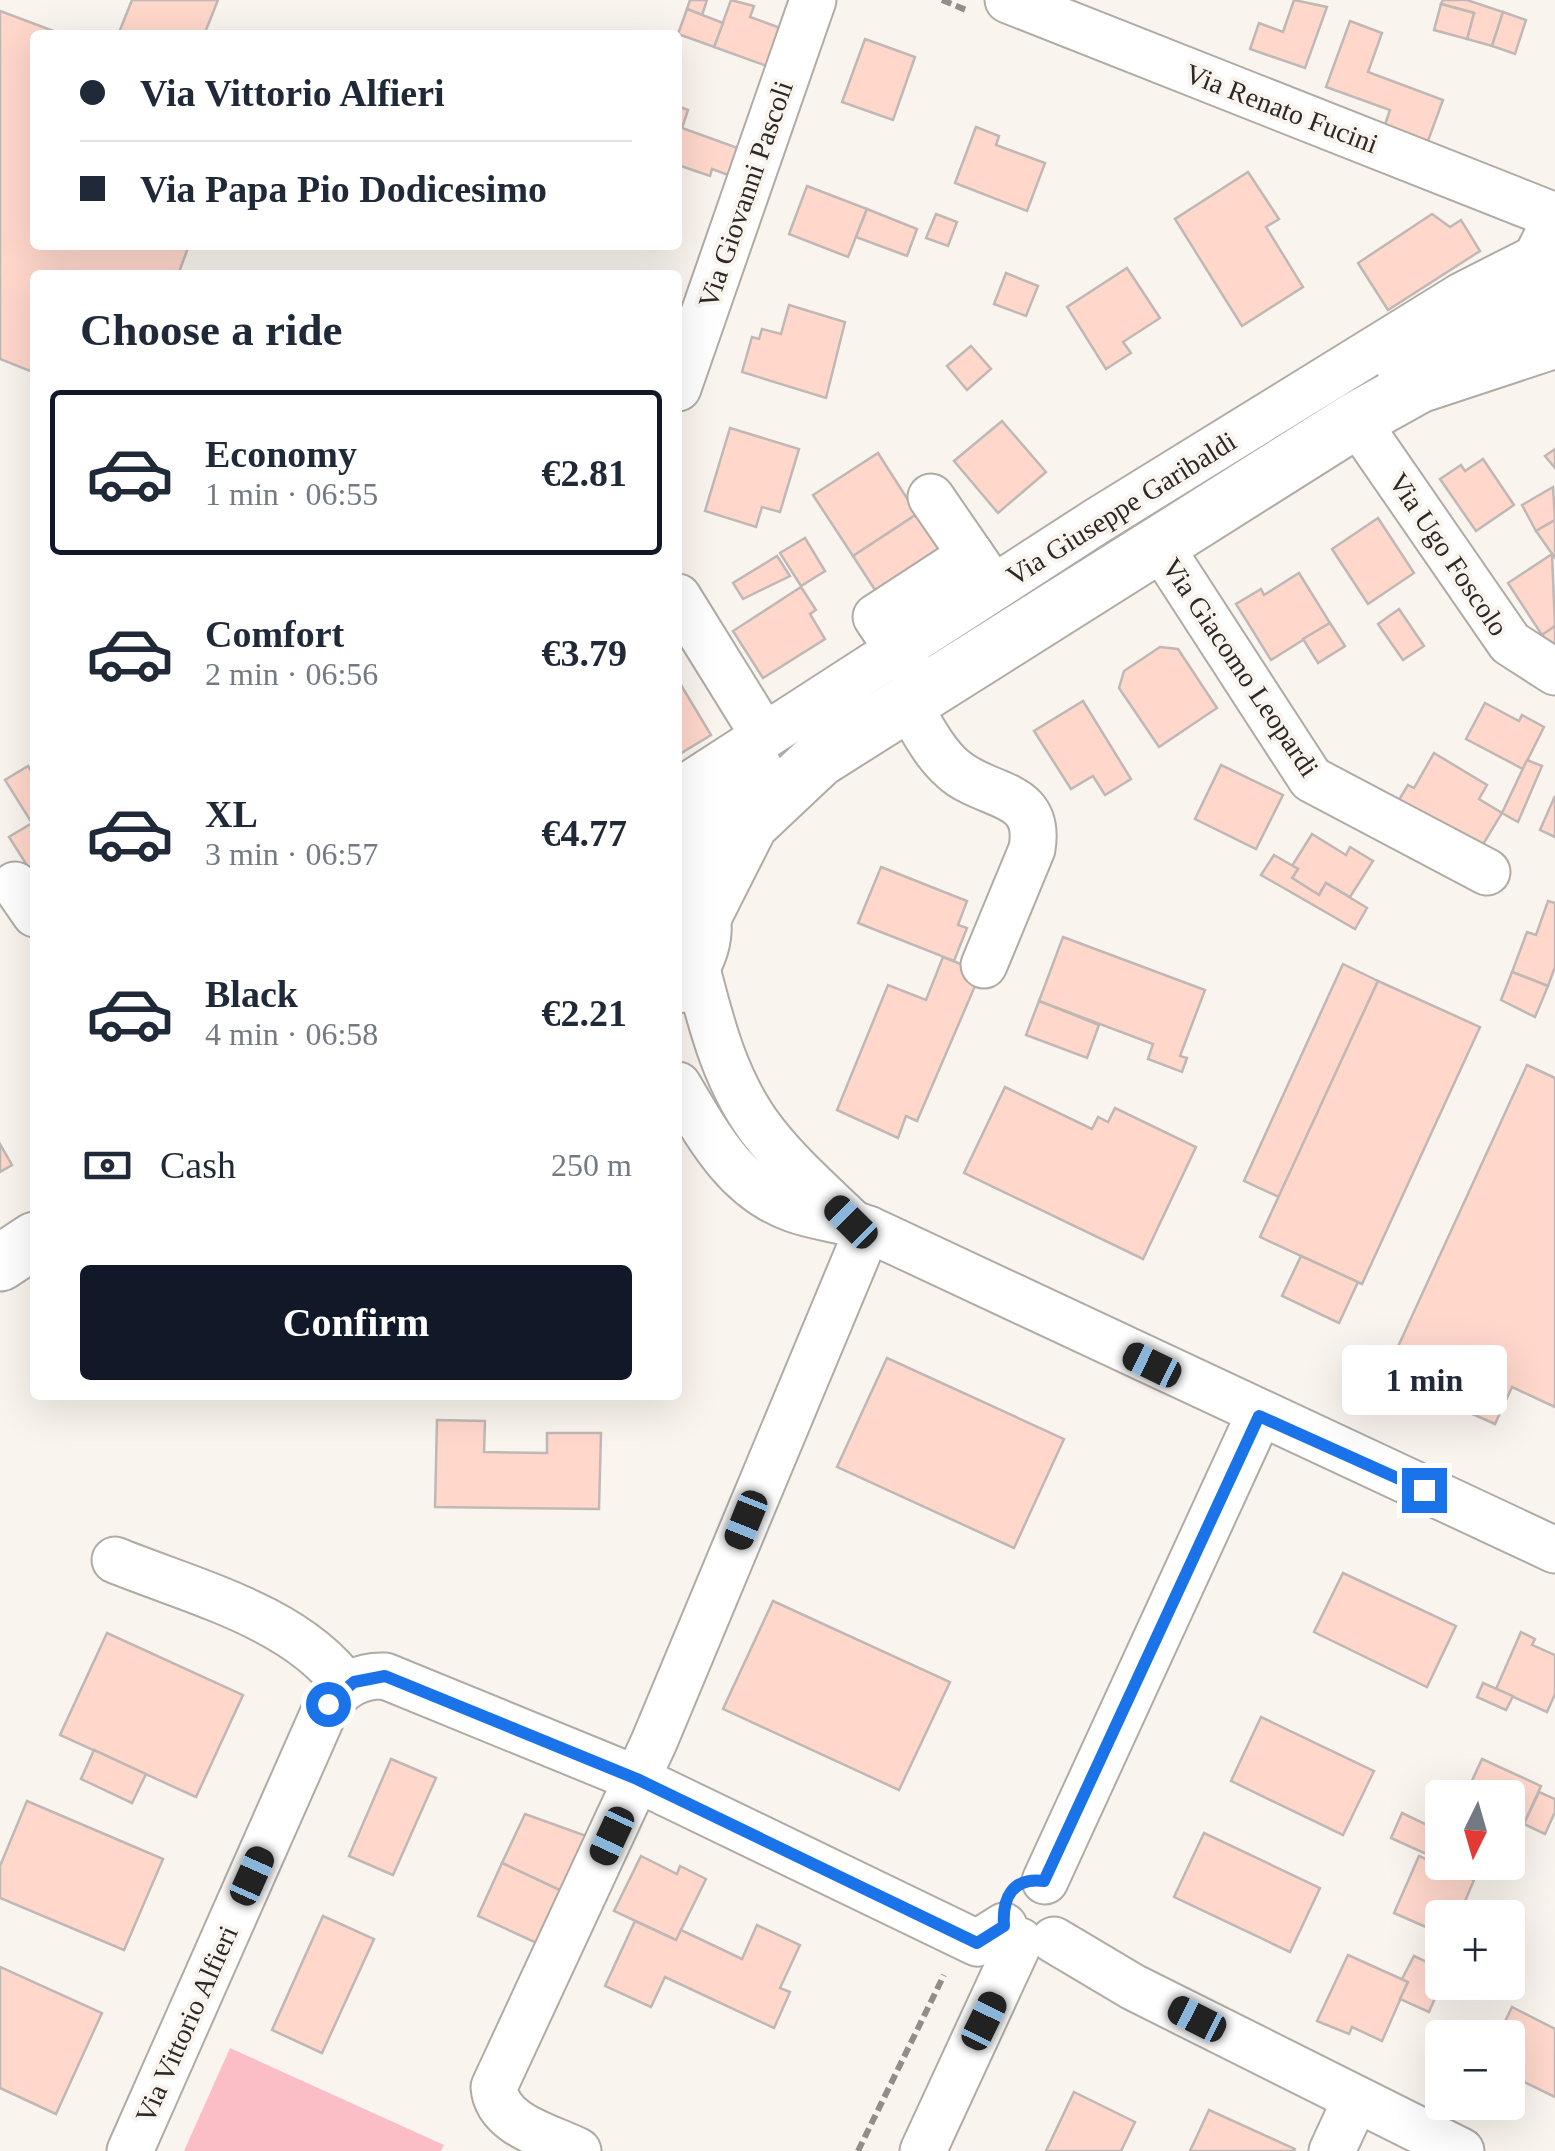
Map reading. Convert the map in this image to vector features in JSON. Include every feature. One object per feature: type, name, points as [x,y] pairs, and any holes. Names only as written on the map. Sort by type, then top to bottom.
[{"type":"main road","name":"Via Giuseppe Garibaldi","points":[[688,938],[750,824],[819,759],[989,582],[1189,485],[1390,357],[1530,323]]},
{"type":"main road","name":"Via Giuseppe Garibaldi","points":[[682,847],[709,825],[758,739],[904,672],[1158,542],[1356,420],[1530,323]]},
{"type":"main road","points":[[0,1263],[30,1243]]},
{"type":"street","name":"Via Giovanni Pascoli","points":[[682,377],[813,0]]},
{"type":"street","name":"Via Renato Fucini","points":[[1008,0],[1555,219]]},
{"type":"street","name":"Via Giuseppe Garibaldi","points":[[1390,357],[1463,295],[1536,258],[1555,219]]},
{"type":"street","name":"Via Ugo Foscolo","points":[[1356,420],[1510,643],[1555,672]]},
{"type":"street","points":[[932,498],[989,582]]},
{"type":"street","name":"Via Giacomo Leopardi","points":[[1158,542],[1312,779],[1487,872]]},
{"type":"street","points":[[682,605],[758,739]]},
{"type":"street","points":[[904,672],[948,766],[1015,801],[1030,814],[1035,830],[1032,849],[984,965]]},
{"type":"street","name":"Via Giuseppe Garibaldi","points":[[682,789],[758,739]]},
{"type":"street","points":[[688,938],[716,1042],[740,1096],[764,1134],[860,1226]]},
{"type":"street","points":[[682,1092],[709,1138],[747,1182],[796,1210],[860,1226],[1259,1416],[1555,1550]]},
{"type":"street","points":[[578,2151],[505,2116],[495,2102],[494,2088],[637,1779],[860,1226]]},
{"type":"street","points":[[1014,1938],[1064,1927],[1065,1902],[1044,1881],[1259,1416]]},
{"type":"street","points":[[114,1560],[294,1634],[329,1662],[346,1686],[368,1676],[385,1676],[1014,1938],[1074,1956],[1461,2151]]},
{"type":"street","name":"Via Vittorio Alfieri","points":[[130,2151],[328,1704],[346,1686]]},
{"type":"street","points":[[922,2151],[1014,1938]]},
{"type":"street","points":[[1332,2151],[1356,2099]]},
{"type":"path","points":[[858,2151],[938,1980],[1014,1938]]},
{"type":"shaded area","points":[[230,2048],[444,2145],[441,2151],[184,2151]]},
{"type":"building","points":[[132,0],[218,0],[206,30],[120,30]]},
{"type":"building","points":[[690,0],[707,0],[702,15],[687,9]]},
{"type":"building","points":[[731,0],[754,6],[750,17],[789,31],[775,69],[714,47]]},
{"type":"building","points":[[1294,0],[1327,7],[1305,68],[1250,49],[1259,23],[1283,32]]},
{"type":"building","points":[[1443,0],[1467,0],[1503,12],[1492,46],[1467,39],[1474,13],[1441,4]]},
{"type":"building","points":[[1441,4],[1474,13],[1467,39],[1434,30]]},
{"type":"building","points":[[687,9],[723,23],[714,47],[682,35],[679,30]]},
{"type":"building","points":[[0,11],[51,30],[30,30],[30,250],[187,250],[180,270],[30,270],[30,371],[0,359]]},
{"type":"building","points":[[1503,12],[1526,20],[1515,54],[1492,46]]},
{"type":"building","points":[[1350,21],[1382,33],[1368,72],[1443,100],[1425,149],[1382,133],[1390,110],[1326,87]]},
{"type":"building","points":[[865,39],[915,57],[893,120],[842,102]]},
{"type":"building","points":[[976,127],[999,136],[996,145],[1045,163],[1027,211],[955,183]]},
{"type":"building","points":[[682,128],[746,151],[736,178],[712,169],[710,176],[682,166]]},
{"type":"building","points":[[1248,172],[1279,219],[1266,227],[1303,287],[1242,326],[1175,219]]},
{"type":"building","points":[[807,186],[867,209],[848,257],[789,234]]},
{"type":"building","points":[[867,209],[917,229],[907,256],[856,237]]},
{"type":"building","points":[[936,214],[957,222],[948,246],[926,238]]},
{"type":"building","points":[[1432,214],[1450,227],[1461,220],[1480,251],[1388,310],[1358,263]]},
{"type":"building","points":[[1127,268],[1160,318],[1123,342],[1131,353],[1106,369],[1067,307]]},
{"type":"building","points":[[1006,273],[1038,286],[1026,316],[994,304]]},
{"type":"building","points":[[789,305],[845,322],[826,398],[742,372],[752,337],[759,339],[762,329],[781,334]]},
{"type":"building","points":[[971,346],[991,369],[967,390],[947,366]]},
{"type":"building","points":[[1002,421],[1046,472],[998,513],[954,461]]},
{"type":"building","points":[[730,428],[799,449],[780,512],[762,507],[756,527],[705,511]]},
{"type":"building","points":[[1555,449],[1555,468],[1545,456]]},
{"type":"building","points":[[878,453],[917,514],[853,556],[813,495]]},
{"type":"building","points":[[1483,459],[1514,505],[1476,531],[1440,479],[1461,465],[1465,471]]},
{"type":"building","points":[[1553,487],[1555,520],[1536,531],[1522,505]]},
{"type":"building","points":[[917,514],[943,555],[879,596],[853,556]]},
{"type":"building","points":[[1378,518],[1414,573],[1368,604],[1332,549]]},
{"type":"building","points":[[1555,520],[1555,558],[1536,531]]},
{"type":"building","points":[[805,538],[825,571],[801,586],[780,553]]},
{"type":"building","points":[[1552,554],[1555,626],[1542,635],[1508,583]]},
{"type":"building","points":[[777,556],[790,576],[743,599],[733,583]]},
{"type":"building","points":[[1299,573],[1330,623],[1271,660],[1236,604],[1261,589],[1264,595]]},
{"type":"building","points":[[801,587],[816,610],[810,614],[825,639],[763,678],[733,631]]},
{"type":"building","points":[[1399,609],[1424,646],[1403,660],[1378,624]]},
{"type":"building","points":[[1330,623],[1345,646],[1318,663],[1303,639]]},
{"type":"building","points":[[1555,626],[1555,654],[1542,635]]},
{"type":"building","points":[[1160,647],[1178,649],[1217,708],[1159,747],[1119,688],[1124,671]]},
{"type":"building","points":[[682,687],[711,735],[682,753]]},
{"type":"building","points":[[1083,701],[1131,779],[1105,795],[1093,776],[1071,789],[1034,731]]},
{"type":"building","points":[[1485,703],[1519,721],[1522,715],[1544,727],[1523,769],[1466,739]]},
{"type":"building","points":[[1434,753],[1487,785],[1479,799],[1502,813],[1476,856],[1394,808],[1408,785],[1414,788]]},
{"type":"building","points":[[1527,760],[1542,766],[1518,822],[1502,813]]},
{"type":"building","points":[[1221,765],[1283,795],[1256,849],[1195,819]]},
{"type":"building","points":[[28,766],[30,769],[30,820],[5,780]]},
{"type":"building","points":[[1555,796],[1555,837],[1540,830]]},
{"type":"building","points":[[30,824],[30,870],[9,837]]},
{"type":"building","points":[[1312,834],[1346,855],[1350,847],[1373,861],[1350,897],[1326,883],[1319,895],[1292,878],[1298,869],[1292,866]]},
{"type":"building","points":[[1274,855],[1298,869],[1292,878],[1319,895],[1326,883],[1367,908],[1355,929],[1261,875]]},
{"type":"building","points":[[881,867],[967,901],[958,925],[967,928],[954,961],[858,923]]},
{"type":"building","points":[[1548,901],[1555,903],[1555,967],[1548,986],[1512,972],[1527,932],[1536,935]]},
{"type":"building","points":[[1063,937],[1205,990],[1180,1056],[1187,1058],[1182,1072],[1148,1059],[1153,1044],[1039,1001]]},
{"type":"building","points":[[943,957],[981,972],[917,1121],[906,1116],[898,1138],[837,1110],[888,985],[926,1000]]},
{"type":"building","points":[[1343,964],[1378,981],[1279,1197],[1244,1181]]},
{"type":"building","points":[[1512,972],[1548,986],[1535,1017],[1501,1000]]},
{"type":"building","points":[[1378,981],[1480,1027],[1362,1284],[1260,1237]]},
{"type":"building","points":[[1039,1001],[1099,1025],[1087,1058],[1026,1035]]},
{"type":"building","points":[[1527,1065],[1555,1078],[1555,1407],[1512,1387],[1495,1424],[1385,1375]]},
{"type":"building","points":[[1005,1087],[1092,1129],[1098,1117],[1108,1122],[1115,1108],[1196,1147],[1143,1259],[964,1173]]},
{"type":"building","points":[[0,1144],[12,1165],[0,1172]]},
{"type":"building","points":[[1301,1256],[1358,1282],[1339,1323],[1282,1296]]},
{"type":"building","points":[[887,1358],[1064,1439],[1014,1548],[837,1467]]},
{"type":"building","points":[[437,1420],[485,1421],[484,1452],[547,1453],[547,1433],[601,1433],[599,1509],[435,1507]]},
{"type":"building","points":[[1343,1573],[1456,1626],[1427,1687],[1314,1632]]},
{"type":"building","points":[[773,1601],[950,1682],[899,1790],[723,1709]]},
{"type":"building","points":[[1521,1632],[1535,1639],[1532,1645],[1555,1655],[1555,1694],[1547,1712],[1496,1689]]},
{"type":"building","points":[[107,1633],[243,1695],[196,1797],[60,1735]]},
{"type":"building","points":[[1483,1683],[1513,1696],[1506,1710],[1477,1697]]},
{"type":"building","points":[[1261,1717],[1374,1771],[1343,1835],[1231,1781]]},
{"type":"building","points":[[94,1750],[146,1774],[132,1803],[81,1779]]},
{"type":"building","points":[[391,1759],[436,1778],[393,1875],[349,1856]]},
{"type":"building","points":[[1482,1759],[1541,1786],[1525,1821],[1525,1780],[1472,1780]]},
{"type":"building","points":[[1539,1792],[1555,1799],[1555,1812],[1545,1834],[1525,1822]]},
{"type":"building","points":[[27,1801],[163,1859],[124,1950],[0,1898],[0,1866]]},
{"type":"building","points":[[1402,1813],[1425,1824],[1425,1853],[1391,1838]]},
{"type":"building","points":[[525,1814],[589,1837],[564,1892],[502,1863]]},
{"type":"building","points":[[1204,1833],[1320,1888],[1290,1952],[1174,1897]]},
{"type":"building","points":[[641,1856],[677,1874],[680,1866],[706,1879],[676,1940],[614,1911]]},
{"type":"building","points":[[1419,1856],[1425,1859],[1425,1880],[1474,1880],[1466,1900],[1425,1900],[1425,1927],[1394,1913]]},
{"type":"building","points":[[502,1863],[564,1892],[539,1944],[478,1916]]},
{"type":"building","points":[[323,1916],[374,1939],[322,2053],[272,2030]]},
{"type":"building","points":[[635,1921],[676,1940],[681,1930],[742,1959],[757,1925],[800,1945],[780,1988],[790,1992],[774,2028],[665,1977],[651,2007],[605,1986]]},
{"type":"building","points":[[1348,1955],[1408,1982],[1382,2041],[1352,2027],[1349,2034],[1317,2021]]},
{"type":"building","points":[[1414,1956],[1425,1961],[1425,2000],[1434,2000],[1429,2012],[1400,1999],[1408,1982],[1402,1979]]},
{"type":"building","points":[[0,1967],[102,2013],[56,2114],[0,2088]]},
{"type":"building","points":[[1512,2007],[1555,2029],[1555,2097],[1525,2082],[1525,2020],[1506,2020]]},
{"type":"building","points":[[1074,2092],[1135,2122],[1121,2151],[1046,2151]]},
{"type":"building","points":[[1209,2110],[1295,2149],[1190,2151]]},
{"type":"route","points":[[328,1704],[354,1682],[368,1676],[385,1676],[637,1779],[977,1943],[1004,1926],[1002,1906],[1008,1892],[1019,1883],[1044,1881],[1259,1416],[1424,1490]]}]
